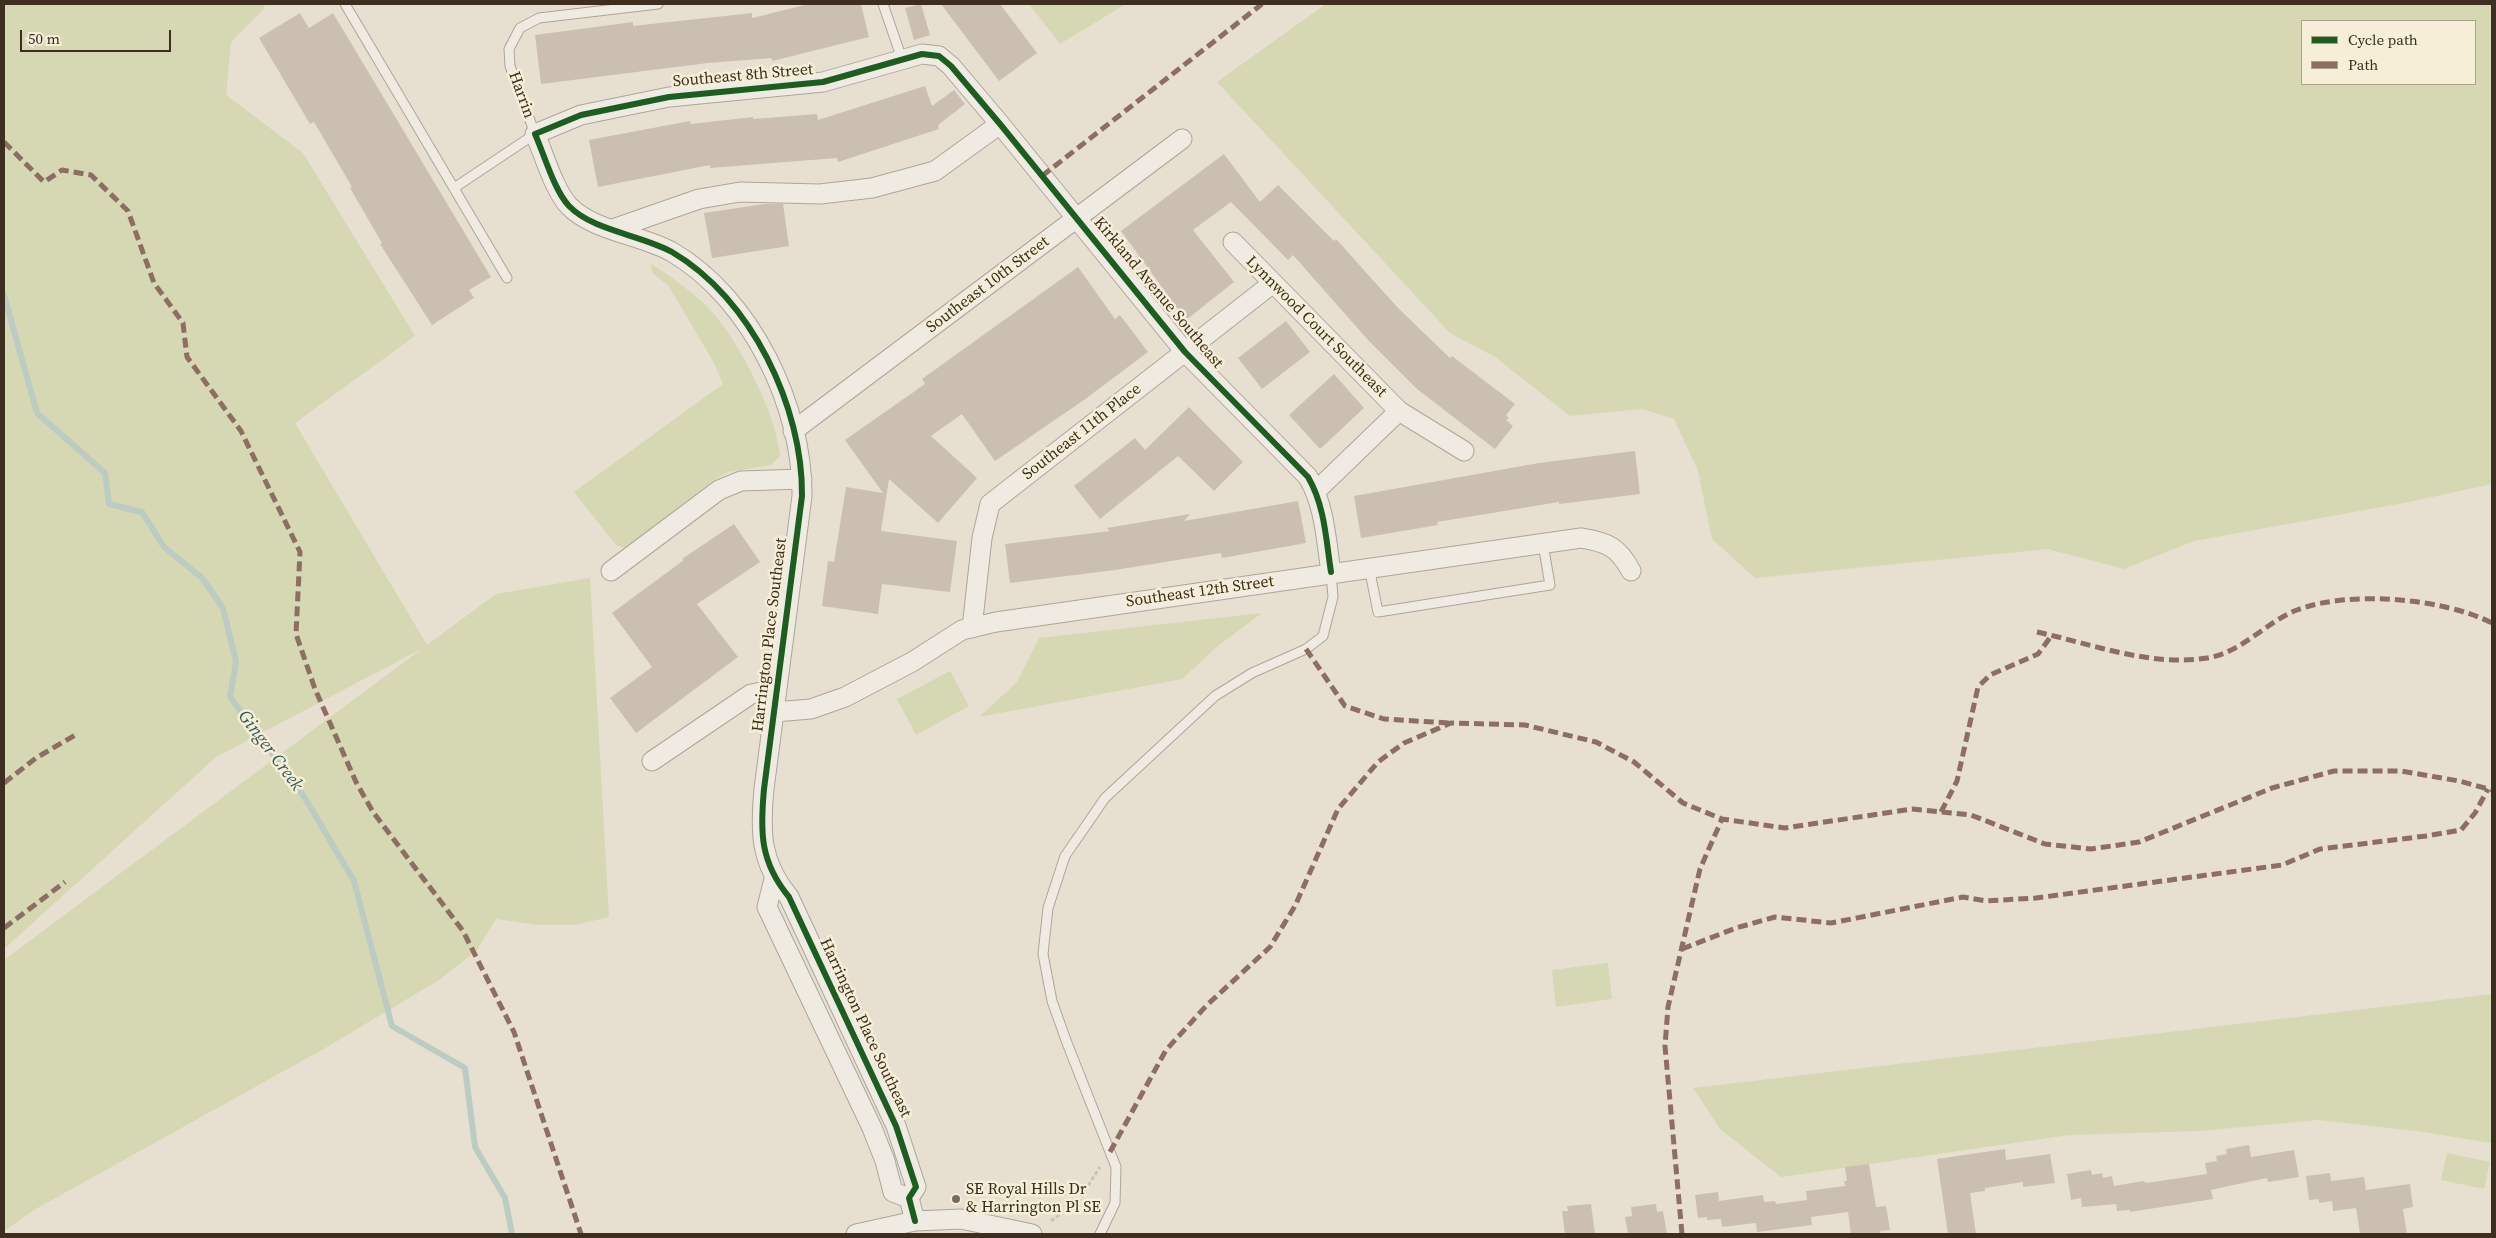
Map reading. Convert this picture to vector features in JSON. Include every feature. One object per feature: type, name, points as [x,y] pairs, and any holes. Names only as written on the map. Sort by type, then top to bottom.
[{"type":"street","name":"Southeast 8th Street","points":[[535,134],[581,115],[669,96],[823,82],[922,54],[939,56],[951,66]]},
{"type":"street","name":"Kirkland Avenue Southeast","points":[[951,66],[1185,352],[1308,477],[1316,491],[1331,572]]},
{"type":"street","points":[[613,229],[699,199],[740,192],[820,194],[872,188],[935,171],[1000,124]]},
{"type":"street","name":"Harrington Place Southeast","points":[[535,134],[569,206],[589,220],[671,252],[701,272],[728,298],[749,326],[772,370],[793,431],[802,479],[802,496],[761,823],[765,854],[774,880],[767,906],[872,1128],[886,1162],[893,1192],[909,1198],[915,1221]]},
{"type":"street","name":"Southeast 10th Street","points":[[793,431],[1182,139]]},
{"type":"street","name":"Lynnwood Court Southeast","points":[[1233,242],[1399,411],[1464,451]]},
{"type":"street","name":"Southeast 11th Place","points":[[972,628],[982,538],[990,504],[1273,283]]},
{"type":"street","name":"Lynnwood Court Southeast","points":[[1316,491],[1399,411]]},
{"type":"street","points":[[611,571],[719,490],[741,481],[802,479]]},
{"type":"street","name":"Southeast 12th Street","points":[[774,712],[811,709],[845,697],[912,662],[962,630],[996,622],[1331,572],[1582,538],[1602,542],[1622,555],[1631,571]]},
{"type":"street","points":[[652,761],[750,694],[777,689]]},
{"type":"street","points":[[856,1234],[915,1221],[961,1219],[1032,1234]]},
{"type":"lane","points":[[345,4],[507,278]]},
{"type":"lane","name":"Harrin","points":[[535,134],[510,66],[509,49],[520,28],[539,18],[658,4]]},
{"type":"lane","points":[[883,4],[902,59]]},
{"type":"lane","points":[[454,188],[535,134]]},
{"type":"lane","points":[[1369,567],[1378,612],[1550,585],[1543,544]]},
{"type":"lane","points":[[1100,1234],[1116,1203],[1116,1167],[1052,1001],[1042,954],[1048,908],[1065,856],[1105,798],[1215,696],[1252,673],[1306,649],[1323,636],[1333,597],[1331,572]]},
{"type":"path","points":[[1051,1221],[1079,1200],[1110,1152]]},
{"type":"green space","points":[[4,4],[265,4],[264,9],[231,42],[226,95],[303,153],[415,336],[295,423],[427,645],[496,594],[590,578],[609,917],[575,925],[538,925],[496,919],[477,950],[439,980],[327,1047],[34,1210],[4,1231],[4,960],[423,648],[216,757],[4,949]]},
{"type":"green space","points":[[1029,4],[1126,4],[1060,44]]},
{"type":"green space","points":[[1326,4],[2492,4],[2492,484],[2409,502],[2194,541],[2124,569],[2048,549],[1755,578],[1712,539],[1698,471],[1674,419],[1642,409],[1570,416],[1495,357],[1450,333],[1217,82]]},
{"type":"green space","points":[[650,263],[691,292],[706,306],[734,342],[765,401],[778,440],[780,456],[771,465],[728,472],[711,482],[625,548],[616,545],[574,492],[723,384],[714,363],[668,285],[653,274]]},
{"type":"green space","points":[[1262,613],[1219,645],[1182,679],[979,717],[1017,682],[1039,638]]},
{"type":"green space","points":[[950,671],[969,706],[916,735],[897,699]]},
{"type":"green space","points":[[1608,963],[1612,999],[1556,1007],[1552,970]]},
{"type":"green space","points":[[2492,994],[2492,1143],[2416,1131],[2318,1120],[2200,1131],[2069,1135],[1781,1177],[1720,1129],[1693,1088]]},
{"type":"green space","points":[[2447,1153],[2490,1162],[2484,1189],[2441,1180]]},
{"type":"building","points":[[809,4],[861,4],[869,37],[772,61],[772,58],[708,63],[541,84],[535,35],[633,22],[633,26],[752,13],[752,18]]},
{"type":"building","points":[[921,4],[930,35],[914,40],[905,8]]},
{"type":"building","points":[[941,4],[1000,4],[1037,53],[999,81]]},
{"type":"building","points":[[300,13],[309,28],[333,13],[491,277],[469,290],[474,298],[432,325],[380,244],[382,243],[350,188],[352,187],[314,122],[310,124],[259,38]]},
{"type":"building","points":[[925,86],[932,106],[954,90],[965,104],[938,125],[939,129],[838,162],[837,158],[710,168],[710,165],[598,187],[589,140],[690,121],[691,124],[753,117],[753,119],[817,114],[818,120]]},
{"type":"building","points":[[1224,154],[1260,202],[1278,185],[1334,241],[1336,239],[1398,308],[1450,358],[1452,356],[1515,404],[1506,415],[1509,418],[1506,420],[1513,426],[1495,449],[1417,389],[1368,340],[1293,255],[1288,260],[1231,202],[1193,230],[1234,282],[1186,320],[1121,231]]},
{"type":"building","points":[[764,204],[783,204],[789,246],[712,258],[704,213]]},
{"type":"building","points":[[1078,267],[1115,319],[1120,315],[1148,352],[1084,400],[995,461],[962,414],[931,436],[977,478],[938,523],[889,479],[881,531],[957,541],[950,592],[882,584],[878,614],[822,606],[828,561],[834,562],[846,487],[883,493],[845,440],[925,384],[922,379]]},
{"type":"building","points":[[1286,321],[1310,352],[1262,389],[1238,358]]},
{"type":"building","points":[[1334,374],[1364,408],[1320,449],[1289,415]]},
{"type":"building","points":[[1189,407],[1243,462],[1214,491],[1178,456],[1100,519],[1074,486],[1135,438],[1145,450]]},
{"type":"building","points":[[1635,451],[1640,494],[1559,504],[1559,502],[1437,522],[1438,525],[1361,538],[1354,496],[1539,463]]},
{"type":"building","points":[[1298,501],[1306,543],[1222,558],[1221,553],[1115,570],[1010,583],[1005,544],[1110,531],[1107,528],[1190,514],[1184,521]]},
{"type":"building","points":[[734,524],[760,562],[697,604],[738,657],[636,733],[610,698],[652,667],[612,613],[684,560],[682,559]]},
{"type":"building","points":[[2249,1145],[2251,1157],[2294,1150],[2299,1177],[2268,1182],[2267,1178],[2211,1190],[2213,1199],[2130,1212],[2130,1210],[2117,1211],[2116,1204],[2082,1207],[2081,1198],[2071,1200],[2067,1174],[2091,1170],[2092,1175],[2102,1173],[2103,1178],[2112,1176],[2114,1186],[2207,1174],[2205,1163],[2217,1161],[2216,1156],[2227,1154],[2226,1149]]},
{"type":"building","points":[[2005,1149],[2006,1160],[2050,1154],[2055,1183],[2023,1187],[2023,1182],[1985,1188],[1985,1191],[1970,1193],[1976,1234],[1948,1234],[1937,1159]]},
{"type":"building","points":[[1869,1164],[1876,1207],[1886,1206],[1890,1230],[1880,1231],[1881,1234],[1851,1234],[1848,1212],[1811,1217],[1812,1225],[1757,1232],[1756,1223],[1722,1227],[1721,1219],[1707,1220],[1707,1217],[1698,1218],[1695,1195],[1718,1192],[1719,1201],[1763,1195],[1764,1202],[1775,1201],[1776,1204],[1807,1200],[1806,1191],[1845,1186],[1844,1181],[1847,1181],[1845,1167]]},
{"type":"building","points":[[2330,1173],[2331,1181],[2364,1177],[2366,1190],[2410,1184],[2413,1207],[2403,1209],[2407,1234],[2360,1234],[2356,1208],[2333,1211],[2332,1201],[2319,1203],[2319,1199],[2309,1200],[2306,1176]]},
{"type":"building","points":[[1591,1204],[1595,1234],[1565,1234],[1562,1211],[1568,1211],[1567,1206]]},
{"type":"building","points":[[1656,1204],[1657,1212],[1663,1211],[1667,1234],[1628,1234],[1625,1217],[1632,1216],[1631,1207]]},
{"type":"waterway","name":"Ginger Creek","points":[[4,295],[37,413],[105,473],[109,504],[142,512],[164,547],[202,578],[223,608],[236,662],[230,697],[305,798],[354,881],[392,1026],[465,1068],[475,1147],[505,1198],[512,1234]]},
{"type":"marked path","points":[[1042,176],[1262,4]]},
{"type":"marked path","points":[[4,142],[44,182],[62,170],[91,175],[128,211],[154,283],[183,323],[187,357],[241,431],[300,552],[296,634],[315,689],[356,782],[373,812],[463,931],[514,1032],[581,1234]]},
{"type":"marked path","points":[[2037,632],[2121,653],[2143,657],[2186,660],[2219,655],[2242,644],[2286,615],[2297,610],[2342,600],[2395,600],[2422,603],[2471,614],[2492,623]]},
{"type":"marked path","points":[[1941,812],[1957,781],[1978,687],[1990,675],[2038,654],[2052,635]]},
{"type":"marked path","points":[[1306,649],[1345,706],[1384,719],[1449,723]]},
{"type":"marked path","points":[[1110,1152],[1166,1050],[1207,1005],[1270,947],[1295,906],[1338,809],[1378,762],[1404,743],[1451,723],[1525,725],[1596,742],[1634,762],[1683,803],[1722,819],[1785,828],[1912,809],[1971,815],[2045,844],[2091,849],[2139,842],[2272,788],[2334,771],[2401,771],[2459,781],[2492,790]]},
{"type":"marked path","points":[[4,783],[36,758],[77,734]]},
{"type":"marked path","points":[[1682,949],[1736,928],[1775,917],[1831,923],[1963,897],[1986,901],[2036,898],[2282,865],[2320,849],[2461,830],[2475,813],[2488,789]]},
{"type":"marked path","points":[[1682,1234],[1665,1046],[1668,1007],[1700,869],[1722,819]]},
{"type":"marked path","points":[[4,928],[65,882]]},
{"type":"cycle path","points":[[915,1221],[909,1198],[916,1187],[896,1126],[789,897],[772,871],[764,846],[762,819],[764,789],[802,496],[800,462],[793,427],[782,392],[767,358],[748,326],[726,297],[700,272],[672,252],[647,241],[604,227],[579,214],[569,206],[554,181],[535,134],[581,115],[669,97],[823,82],[922,54],[939,56],[951,66],[1000,124],[1185,352],[1308,477],[1314,488],[1321,511],[1331,572]]},
{"type":"place","name":"SE Royal Hills Dr & Harrington Pl SE","points":[[956,1199]]}]
